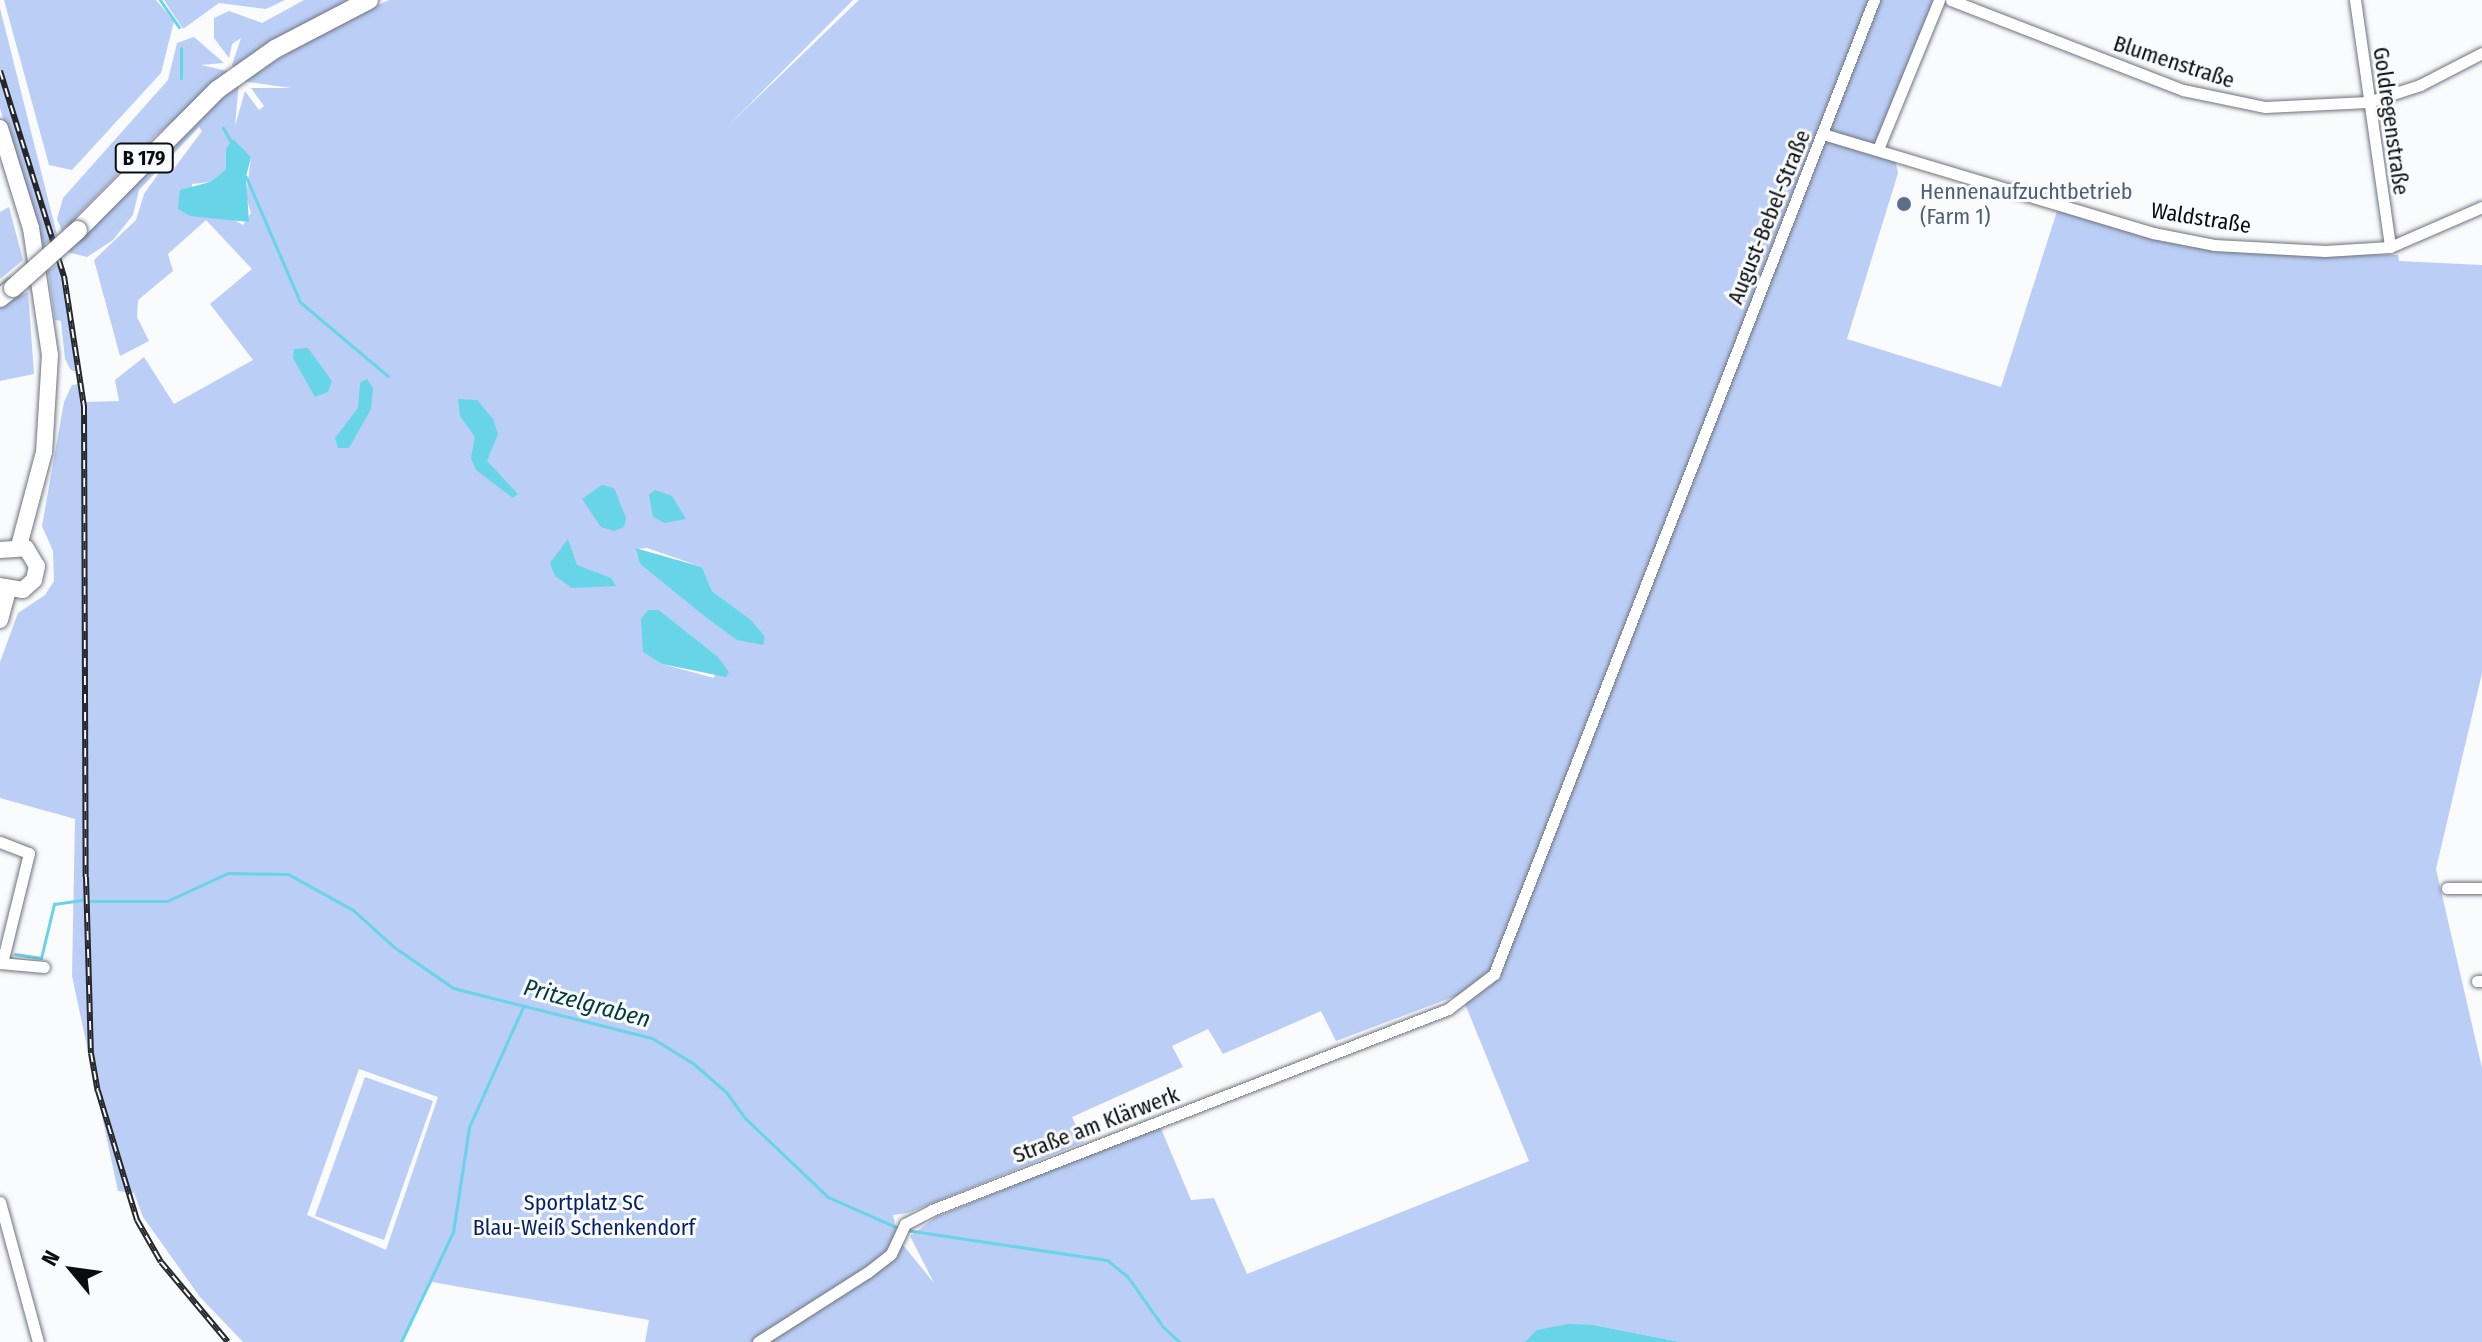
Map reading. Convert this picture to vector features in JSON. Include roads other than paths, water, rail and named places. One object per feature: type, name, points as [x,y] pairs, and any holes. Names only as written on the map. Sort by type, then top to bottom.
[{"type":"main road","name":"B 179","points":[[6,293],[78,230],[153,148],[217,90],[275,49],[369,0]]},
{"type":"main road","points":[[1,132],[31,228],[50,355],[44,452],[19,546]]},
{"type":"main road","points":[[0,550],[19,546]]},
{"type":"main road","points":[[0,620],[4,588],[23,590],[37,573],[35,559],[19,546]]},
{"type":"street","name":"August-Bebel-Straße","points":[[1479,989],[1506,953],[1698,447],[1874,0]]},
{"type":"street","points":[[1878,149],[1939,0]]},
{"type":"street","name":"Blumenstraße","points":[[1951,0],[2216,99],[2265,107],[2368,102],[2420,85],[2482,53]]},
{"type":"street","name":"Goldregenstraße","points":[[2355,0],[2390,247]]},
{"type":"street","name":"Waldstraße","points":[[1823,134],[2153,233],[2214,245],[2325,251],[2390,247],[2482,207]]},
{"type":"street","points":[[0,842],[29,853],[6,916],[1,963],[44,967]]},
{"type":"street","points":[[2447,888],[2482,888]]},
{"type":"street","name":"Straße am Klärwerk","points":[[758,1342],[868,1272],[891,1254],[903,1230],[932,1210],[1448,1009],[1479,989]]},
{"type":"street","points":[[0,1202],[38,1342]]},
{"type":"waterway","points":[[160,0],[179,27]]},
{"type":"waterway","points":[[181,48],[181,78]]},
{"type":"waterway","points":[[223,128],[230,140]]},
{"type":"waterway","points":[[246,177],[300,302],[388,376]]},
{"type":"waterway","name":"Pritzelgraben","points":[[91,901],[167,901],[228,873],[288,874],[353,910],[394,947],[453,988],[652,1038],[694,1064],[726,1092],[745,1118],[828,1197],[898,1228]]},
{"type":"waterway","name":"Pritzelgraben","points":[[15,954],[41,958],[54,904],[82,900]]},
{"type":"waterway","points":[[401,1342],[453,1232],[469,1127],[523,1007]]},
{"type":"waterway","name":"Pritzelgraben","points":[[906,1230],[1107,1260],[1127,1276],[1161,1324]]},
{"type":"waterway","name":"Pritzelgraben","points":[[1162,1326],[1180,1342]]},
{"type":"railway","points":[[0,71],[64,276],[84,406],[86,877],[91,1053],[98,1091],[137,1220],[161,1262],[228,1342]]},
{"type":"place","name":"Hennenaufzuchtbetrieb (Farm 1)","points":[[1904,204]]},
{"type":"park label","name":"Sportplatz SC Blau-Weiß Schenkendorf","points":[[584,1214]]}]
